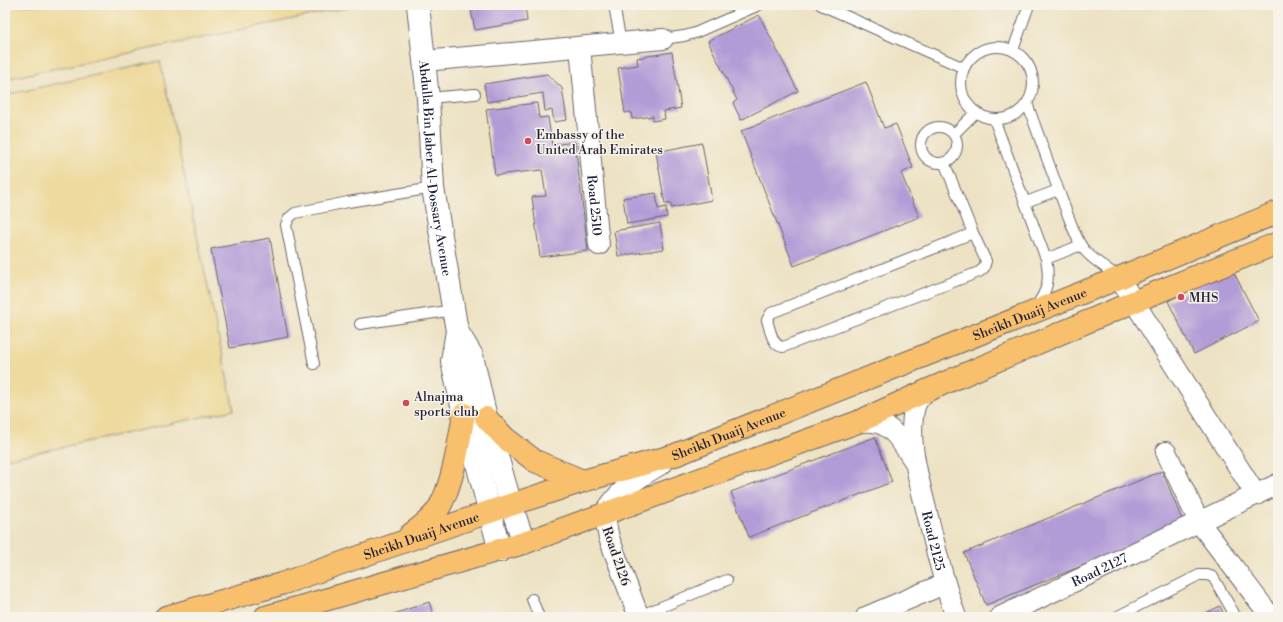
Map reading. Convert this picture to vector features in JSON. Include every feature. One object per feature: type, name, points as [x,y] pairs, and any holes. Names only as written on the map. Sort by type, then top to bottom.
[{"type":"main road","name":"Sheikh Duaij Avenue","points":[[166,617],[281,584],[403,541],[583,481],[675,455],[1119,278],[1278,212]]},
{"type":"main road","points":[[265,617],[500,551],[858,422],[926,391],[1133,302],[1278,243]]},
{"type":"main road","points":[[403,541],[429,520],[442,502],[452,473],[464,414]]},
{"type":"main road","points":[[486,418],[505,438],[535,461],[583,481]]},
{"type":"street","name":"Abdulla Bin Jaber Al-Dossary Avenue","points":[[418,5],[428,98],[433,188],[455,320],[452,361],[464,414],[500,551]]},
{"type":"street","points":[[424,61],[663,39]]},
{"type":"street","name":"Road 2510","points":[[580,47],[599,245]]},
{"type":"street","points":[[1119,278],[1256,495]]},
{"type":"street","name":"Abdulla Bin Jaber Al-Dossary Avenue","points":[[455,320],[472,356],[486,418],[511,505],[524,543]]},
{"type":"street","name":"Road 2125","points":[[926,391],[916,404],[913,416],[915,462],[944,584],[956,617]]},
{"type":"street","name":"Road 2125","points":[[858,422],[878,423],[889,428],[915,462]]},
{"type":"street","points":[[1166,452],[1199,522],[1271,617]]},
{"type":"street","name":"Road 2126","points":[[639,617],[610,538],[604,514],[622,491],[633,482],[675,455]]},
{"type":"street","name":"Road 2127","points":[[1000,617],[1278,484]]},
{"type":"street","points":[[866,617],[944,584]]},
{"type":"lane","points":[[614,5],[621,43]]},
{"type":"lane","points":[[663,39],[684,36],[759,5]]},
{"type":"lane","points":[[821,5],[964,68]]},
{"type":"lane","points":[[1013,50],[1029,5]]},
{"type":"lane","points":[[990,47],[1002,47],[1013,50],[1022,55],[1032,73],[1034,83],[1028,103],[1013,115],[1004,118],[994,118],[976,112],[966,101],[961,87],[964,68],[971,58],[980,51],[990,47]]},
{"type":"lane","points":[[428,98],[476,94]]},
{"type":"lane","points":[[1028,103],[1058,190],[1080,245],[1100,265],[1110,270],[1119,278]]},
{"type":"lane","points":[[954,134],[976,112]]},
{"type":"lane","points":[[994,118],[1026,202],[1046,259],[1049,272],[1048,285],[1043,297],[1036,307],[1025,315]]},
{"type":"lane","points":[[935,127],[949,129],[957,140],[955,154],[944,162],[930,160],[922,149],[924,135],[935,127]]},
{"type":"lane","points":[[944,162],[986,261],[984,268],[979,272],[783,347],[775,344],[767,320],[771,313],[973,233]]},
{"type":"lane","points":[[314,364],[286,225],[289,218],[295,213],[348,202],[433,188]]},
{"type":"lane","points":[[1026,202],[1058,190]]},
{"type":"lane","points":[[1046,259],[1080,245]]},
{"type":"lane","points":[[360,324],[455,320]]},
{"type":"lane","points":[[1116,617],[1199,575],[1213,577],[1236,617]]},
{"type":"lane","points":[[639,617],[727,580]]},
{"type":"lane","points":[[532,599],[539,617]]},
{"type":"sand","points":[[5,5],[360,5],[5,79]]},
{"type":"sand","points":[[160,61],[234,410],[7,459],[5,449],[5,95]]},
{"type":"building","points":[[470,5],[525,5],[527,21],[475,30]]},
{"type":"building","points":[[759,15],[798,91],[741,120],[733,103],[737,100],[708,41]]},
{"type":"building","points":[[672,52],[681,108],[664,111],[665,119],[653,121],[653,116],[632,119],[631,112],[625,113],[618,68],[638,65],[637,58]]},
{"type":"building","points":[[547,74],[562,88],[567,120],[554,122],[552,110],[545,111],[543,93],[487,102],[484,84]]},
{"type":"building","points":[[866,82],[884,128],[896,124],[913,168],[901,173],[919,217],[794,266],[741,131]]},
{"type":"building","points":[[537,103],[539,118],[548,117],[552,145],[575,142],[588,251],[540,257],[532,197],[546,196],[542,170],[495,175],[486,109]]},
{"type":"building","points":[[702,143],[712,200],[671,208],[671,203],[665,204],[656,152]]},
{"type":"building","points":[[656,193],[658,209],[666,207],[667,217],[627,224],[623,198]]},
{"type":"building","points":[[660,223],[664,249],[618,256],[614,231]]},
{"type":"building","points":[[270,238],[288,337],[230,348],[211,249]]},
{"type":"building","points":[[1232,269],[1259,321],[1194,354],[1168,301]]},
{"type":"building","points":[[875,437],[892,482],[749,537],[731,492]]},
{"type":"building","points":[[1162,471],[1184,524],[986,605],[964,553]]},
{"type":"building","points":[[429,602],[434,617],[385,617]]},
{"type":"building","points":[[1220,606],[1225,617],[1198,617]]},
{"type":"place","name":"Embassy of the United Arab Emirates","points":[[528,141]]},
{"type":"place","name":"MHS","points":[[1181,297]]},
{"type":"place","name":"Alnajma sports club","points":[[406,403]]}]
